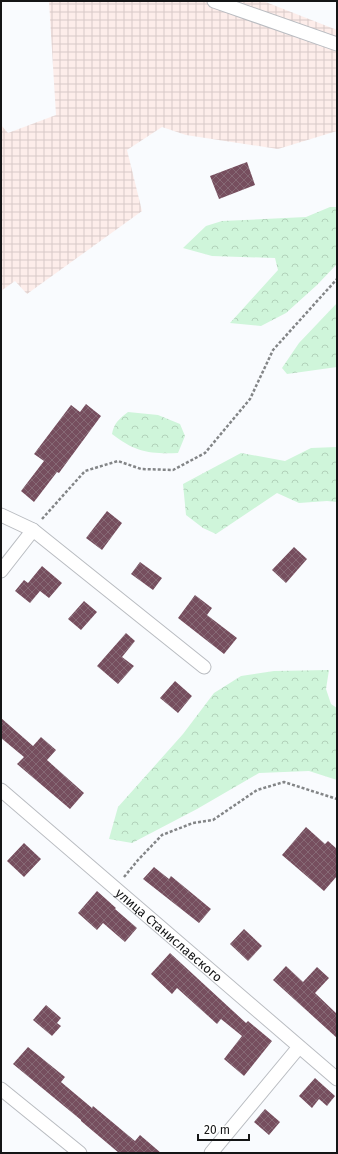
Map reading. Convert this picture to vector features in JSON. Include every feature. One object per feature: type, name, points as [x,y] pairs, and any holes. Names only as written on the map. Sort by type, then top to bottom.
[{"type":"street","points":[[214,1],[337,44]]},
{"type":"street","points":[[1,515],[33,530],[204,667]]},
{"type":"street","points":[[1,571],[33,530]]},
{"type":"street","name":"улица Станиславского","points":[[1,790],[337,1079]]},
{"type":"street","points":[[211,1153],[299,1047]]},
{"type":"street","points":[[1,1089],[80,1153]]},
{"type":"path","points":[[33,530],[85,471],[118,461],[141,469],[173,470],[204,453],[250,399],[273,350],[337,279]]},
{"type":"path","points":[[114,888],[162,835],[194,823],[213,820],[257,790],[284,782],[337,799]]},
{"type":"shaded area","points":[[49,1],[263,1],[337,30],[337,131],[278,149],[186,135],[162,127],[127,150],[142,211],[27,294],[15,281],[1,291],[1,125],[8,133],[56,115]]},
{"type":"green space","points":[[330,207],[337,207],[337,264],[317,285],[286,313],[261,326],[230,323],[278,270],[275,258],[212,256],[183,248],[206,226],[222,221],[306,217]]},
{"type":"green space","points":[[337,303],[337,367],[287,374],[282,368],[299,343]]},
{"type":"green space","points":[[128,412],[158,415],[180,424],[185,436],[178,453],[143,451],[128,445],[112,434],[117,422]]},
{"type":"green space","points":[[337,447],[337,502],[327,501],[299,503],[277,493],[216,534],[203,528],[186,515],[183,484],[241,453],[285,461],[311,448]]},
{"type":"green space","points":[[329,670],[326,689],[331,704],[337,708],[337,780],[309,771],[259,773],[197,809],[132,843],[109,839],[118,807],[183,734],[214,693],[241,676],[274,671]]},
{"type":"building","points":[[247,162],[255,185],[219,199],[210,176]]},
{"type":"building","points":[[86,404],[101,416],[59,473],[57,472],[34,502],[21,491],[44,461],[34,454],[71,405],[80,412]]},
{"type":"building","points":[[107,511],[122,523],[102,550],[86,538]]},
{"type":"building","points":[[294,547],[307,559],[286,583],[272,570]]},
{"type":"building","points":[[140,562],[162,578],[153,590],[131,574]]},
{"type":"building","points":[[42,566],[62,583],[49,598],[40,591],[30,603],[15,591],[24,580],[28,583]]},
{"type":"building","points":[[195,595],[212,608],[207,615],[237,638],[224,654],[178,618]]},
{"type":"building","points":[[84,601],[97,612],[81,630],[68,619]]},
{"type":"building","points":[[126,633],[135,641],[122,657],[134,666],[118,684],[97,666]]},
{"type":"building","points":[[175,681],[192,696],[178,713],[160,698]]},
{"type":"building","points":[[1,718],[33,746],[41,737],[56,750],[47,760],[84,793],[70,809],[17,764],[24,757],[1,738]]},
{"type":"building","points":[[306,827],[325,844],[328,841],[337,849],[337,876],[324,891],[282,855]]},
{"type":"building","points":[[24,843],[41,859],[24,877],[7,861]]},
{"type":"building","points":[[154,867],[169,879],[171,876],[211,909],[199,923],[143,879]]},
{"type":"building","points":[[97,891],[137,928],[125,942],[103,923],[97,930],[78,913]]},
{"type":"building","points":[[244,929],[262,946],[248,961],[230,944]]},
{"type":"building","points":[[170,953],[246,1023],[248,1021],[272,1041],[244,1076],[224,1059],[242,1036],[221,1019],[217,1024],[177,988],[172,994],[151,974]]},
{"type":"building","points":[[286,966],[303,982],[317,967],[329,978],[315,993],[337,1014],[337,1038],[273,980]]},
{"type":"building","points":[[46,1005],[61,1018],[57,1023],[61,1026],[52,1036],[33,1020]]},
{"type":"building","points":[[28,1047],[65,1077],[61,1082],[92,1108],[93,1106],[135,1141],[140,1135],[161,1153],[119,1153],[13,1064]]},
{"type":"building","points":[[315,1078],[335,1096],[327,1106],[319,1099],[312,1108],[299,1096]]},
{"type":"building","points":[[265,1109],[280,1122],[269,1135],[254,1122]]}]
